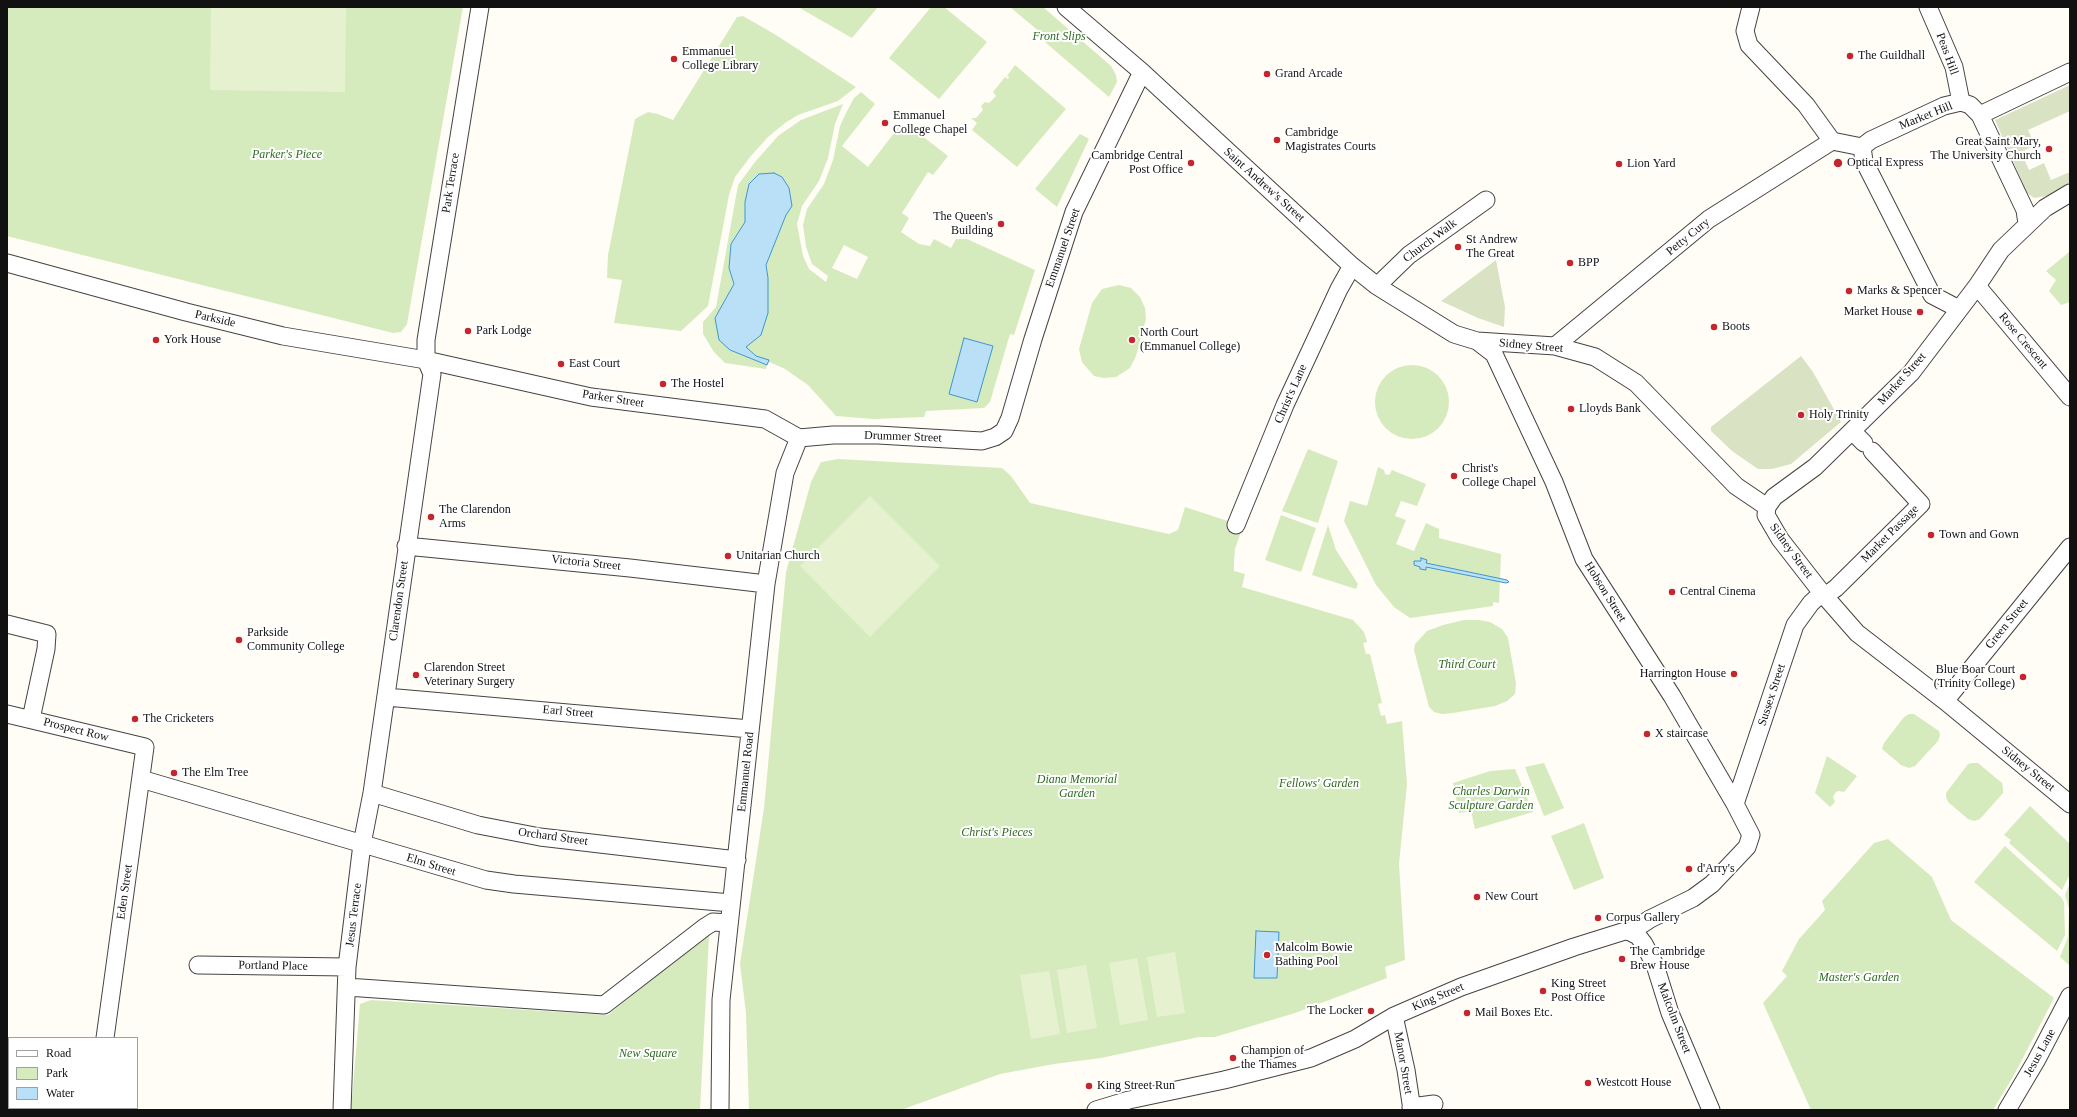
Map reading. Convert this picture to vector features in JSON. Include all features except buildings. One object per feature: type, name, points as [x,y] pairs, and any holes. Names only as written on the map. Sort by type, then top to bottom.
[{"type":"street","name":"Park Terrace","points":[[426,360],[426,340],[480,7]]},
{"type":"street","name":"Saint Andrew's Street","points":[[1066,7],[1142,72],[1352,266],[1377,286],[1454,334],[1477,341]]},
{"type":"street","points":[[1751,7],[1745,31],[1749,45],[1806,105],[1832,141],[1862,147],[1864,161],[1932,295],[1959,309],[1977,286],[2000,250],[2026,224],[2046,208],[2070,193]]},
{"type":"street","name":"Peas Hill","points":[[1928,7],[1954,67],[1961,102]]},
{"type":"street","name":"Emmanuel Street","points":[[1004,431],[1010,418],[1033,339],[1074,212],[1142,72]]},
{"type":"street","points":[[1980,115],[2070,72]]},
{"type":"street","name":"Market Hill","points":[[1862,147],[1871,140],[1937,109],[1961,102],[1970,105],[1980,115],[2025,210],[2026,224]]},
{"type":"street","name":"Petty Cury","points":[[1555,346],[1709,219],[1832,141]]},
{"type":"street","name":"Church Walk","points":[[1377,286],[1409,255],[1486,200]]},
{"type":"street","name":"Parkside","points":[[7,263],[186,312],[283,336],[426,360]]},
{"type":"street","name":"Christ's Lane","points":[[1236,525],[1285,405],[1339,289],[1352,266]]},
{"type":"street","name":"Rose Crescent","points":[[1977,286],[2070,396]]},
{"type":"street","name":"Market Street","points":[[1767,507],[1774,497],[1816,467],[1911,373],[1959,309]]},
{"type":"street","name":"Sidney Street","points":[[1477,341],[1555,346],[1596,356],[1636,383],[1736,486],[1767,507],[1766,516],[1780,539],[1823,594],[1857,633],[1945,701],[2070,804]]},
{"type":"street","name":"Hobson Street","points":[[1477,341],[1494,354],[1554,482],[1584,560],[1672,696],[1735,804],[1751,835]]},
{"type":"street","name":"Parker Street","points":[[426,360],[591,397],[765,419],[799,438]]},
{"type":"street","name":"Clarendon Street","points":[[362,844],[372,793],[406,546],[432,374],[426,360]]},
{"type":"street","name":"Drummer Street","points":[[799,438],[833,435],[878,435],[982,441],[995,437],[1004,431]]},
{"type":"street","name":"Market Passage","points":[[1823,594],[1836,588],[1921,504],[1852,431]]},
{"type":"street","name":"Emmanuel Road","points":[[720,1110],[721,1000],[766,584],[785,473],[799,438]]},
{"type":"street","name":"Victoria Street","points":[[406,546],[630,568],[766,584]]},
{"type":"street","name":"Green Street","points":[[1945,701],[2070,547]]},
{"type":"street","name":"Sussex Street","points":[[1735,804],[1795,625],[1811,602],[1823,594]]},
{"type":"street","points":[[7,624],[46,634],[46,649],[31,719]]},
{"type":"street","name":"Earl Street","points":[[386,697],[750,728]]},
{"type":"street","name":"Prospect Row","points":[[7,714],[145,747]]},
{"type":"street","name":"Eden Street","points":[[105,1037],[145,747]]},
{"type":"street","name":"Elm Street","points":[[141,779],[493,881],[731,903]]},
{"type":"street","name":"Orchard Street","points":[[372,793],[478,825],[540,837],[737,860]]},
{"type":"street","name":"King Street","points":[[1096,1110],[1129,1100],[1229,1079],[1311,1058],[1328,1052],[1355,1039],[1394,1016],[1461,987],[1574,947],[1625,931],[1630,932],[1650,919],[1693,898],[1712,884],[1747,847],[1751,835]]},
{"type":"street","name":"Jesus Terrace","points":[[347,987],[347,967],[362,844]]},
{"type":"street","points":[[342,1110],[347,987],[604,1005],[705,927],[713,922],[729,923]]},
{"type":"street","name":"Malcolm Street","points":[[1630,932],[1638,936],[1655,965],[1670,1013],[1711,1110]]},
{"type":"street","name":"Portland Place","points":[[198,965],[347,967]]},
{"type":"street","name":"Jesus Lane","points":[[2015,1107],[2070,996]]},
{"type":"street","name":"Manor Street","points":[[1394,1016],[1406,1070],[1411,1108]]},
{"type":"street","points":[[1411,1108],[1434,1104]]},
{"type":"green space","name":"Parker's Piece","points":[[7,7],[463,7],[407,324],[401,332],[393,333],[7,236]]},
{"type":"green space","points":[[211,7],[346,7],[345,92],[210,90]]},
{"type":"green space","points":[[798,7],[878,7],[852,38]]},
{"type":"green space","points":[[931,7],[944,7],[987,42],[939,99],[889,58]]},
{"type":"green space","name":"Front Slips","points":[[1010,7],[1043,7],[1111,66],[1116,75],[1117,82],[1109,97],[1038,36],[1041,33]]},
{"type":"green space","points":[[743,16],[776,35],[856,87],[838,101],[798,115],[785,123],[768,137],[735,177],[729,195],[708,306],[681,331],[614,323],[622,280],[607,278],[608,255],[635,119],[648,112],[673,120],[737,17]]},
{"type":"green space","points":[[1015,65],[1066,109],[1017,167],[972,130],[977,123],[971,118],[976,118],[983,110],[981,106],[985,102],[989,103],[996,96],[993,92],[1005,77],[1008,79],[1009,77],[1007,76]]},
{"type":"green space","points":[[2070,85],[2070,111],[2028,130],[2035,145],[2021,152],[2029,170],[2044,163],[2051,180],[2070,172],[2070,187],[2053,195],[2034,198],[2027,193],[1995,120]]},
{"type":"green space","points":[[861,92],[875,104],[842,146],[868,167],[901,124],[906,128],[908,125],[948,156],[933,175],[928,172],[902,213],[909,218],[901,232],[919,244],[930,246],[934,239],[951,248],[956,239],[967,239],[1035,270],[1014,335],[1010,334],[990,402],[984,408],[926,411],[924,417],[874,419],[836,416],[808,385],[785,369],[756,356],[746,347],[768,313],[768,278],[766,265],[786,215],[792,206],[745,202],[745,222],[731,244],[729,268],[734,284],[715,318],[730,350],[767,365],[766,369],[725,363],[714,352],[703,334],[703,322],[716,307],[738,185],[755,162],[778,136],[801,120],[843,104],[835,124],[828,158],[819,181],[802,206],[797,224],[803,256],[809,269],[826,282],[828,276],[812,264],[806,247],[803,225],[807,209],[824,184],[833,160],[840,126],[854,98]],"holes":[[[844,245],[868,257],[857,279],[832,268]]]},
{"type":"green space","points":[[1080,134],[1089,139],[1057,207],[1035,189]]},
{"type":"green space","points":[[2069,252],[2070,302],[2061,305],[2049,291],[2056,280],[2046,271]]},
{"type":"green space","points":[[1496,260],[1505,307],[1504,327],[1478,318],[1441,301]]},
{"type":"green space","points":[[1119,285],[1131,288],[1140,297],[1145,308],[1146,319],[1136,356],[1130,368],[1116,377],[1104,378],[1094,376],[1082,362],[1079,349],[1092,303],[1102,289]]},
{"type":"green space","points":[[1801,356],[1813,372],[1841,422],[1791,464],[1772,469],[1758,469],[1732,451],[1711,431],[1711,427]]},
{"type":"green space","points":[[1412,365],[1426,368],[1438,376],[1446,388],[1449,402],[1446,416],[1438,428],[1426,436],[1412,439],[1398,436],[1386,428],[1378,416],[1375,402],[1378,388],[1386,376],[1398,368]]},
{"type":"green space","points":[[1308,449],[1338,461],[1318,523],[1282,511]]},
{"type":"green space","name":"Christ's Pieces","points":[[838,459],[1002,468],[1011,476],[1030,503],[1169,534],[1178,530],[1185,507],[1243,526],[1235,549],[1234,561],[1234,571],[1245,574],[1242,587],[1353,620],[1364,632],[1367,642],[1363,643],[1366,654],[1370,654],[1382,703],[1378,704],[1381,716],[1385,715],[1387,724],[1402,721],[1407,784],[1399,864],[1405,960],[1385,967],[1387,978],[1295,1013],[1215,1037],[1199,1037],[1101,1058],[1054,1064],[1000,1074],[901,1110],[749,1110],[746,1013],[740,964],[764,808],[786,572],[811,482],[821,462]]},
{"type":"green space","points":[[1378,467],[1384,470],[1385,474],[1389,475],[1392,470],[1426,484],[1417,506],[1401,501],[1395,516],[1406,520],[1396,544],[1414,551],[1426,523],[1439,529],[1439,538],[1501,554],[1499,603],[1493,602],[1493,606],[1410,618],[1394,607],[1376,585],[1344,521],[1350,501],[1367,506]]},
{"type":"green space","points":[[870,496],[940,566],[870,637],[800,566]]},
{"type":"green space","points":[[1281,515],[1316,528],[1301,572],[1265,560]]},
{"type":"green space","points":[[1328,525],[1336,550],[1358,584],[1356,589],[1312,575]]},
{"type":"green space","name":"Third Court","points":[[1464,620],[1490,622],[1502,629],[1508,638],[1516,683],[1515,694],[1507,701],[1495,706],[1453,713],[1442,714],[1434,712],[1429,707],[1414,650],[1415,644],[1427,631]]},
{"type":"green space","points":[[1909,714],[1914,714],[1939,731],[1940,735],[1938,741],[1915,766],[1909,768],[1901,765],[1882,749],[1884,743],[1904,717]]},
{"type":"green space","points":[[1827,756],[1857,776],[1844,792],[1838,791],[1835,793],[1833,797],[1835,802],[1830,807],[1815,793]]},
{"type":"green space","points":[[1544,763],[1564,808],[1544,816],[1525,767]]},
{"type":"green space","points":[[1978,763],[2002,783],[2003,788],[2003,793],[1980,819],[1974,821],[1968,819],[1948,802],[1946,797],[1946,793],[1968,764]]},
{"type":"green space","name":"Charles Darwin Sculpture Garden","points":[[1515,769],[1533,812],[1475,829],[1471,811],[1459,813],[1453,783],[1490,771]]},
{"type":"green space","points":[[2030,806],[2070,844],[2070,874],[2062,890],[2009,843],[2011,840],[2004,835]]},
{"type":"green space","points":[[1584,823],[1604,878],[1574,890],[1551,836]]},
{"type":"green space","name":"Master's Garden","points":[[1888,839],[1932,877],[1951,920],[2054,998],[2014,1075],[1993,1110],[1811,1110],[1763,1003],[1787,976],[1782,971],[1799,939],[1825,910],[1822,901],[1874,843]]},
{"type":"green space","points":[[2005,846],[2061,897],[2064,902],[2065,935],[2057,951],[1974,882]]},
{"type":"green space","points":[[2070,883],[2070,966],[2060,957],[2068,937],[2069,909],[2065,895]]},
{"type":"green space","name":"New Square","points":[[705,936],[709,936],[700,1110],[351,1110],[360,1004],[371,1000],[608,1015]]},
{"type":"green space","points":[[1175,952],[1185,1013],[1157,1017],[1147,957]]},
{"type":"green space","points":[[1137,958],[1148,1020],[1120,1025],[1109,963]]},
{"type":"green space","points":[[1086,965],[1097,1028],[1067,1033],[1057,970]]},
{"type":"green space","points":[[1049,971],[1060,1034],[1031,1039],[1020,975]]},
{"type":"water","points":[[774,173],[782,177],[789,188],[792,206],[786,215],[766,265],[768,278],[768,313],[761,335],[746,347],[756,356],[769,360],[767,365],[730,350],[719,340],[715,318],[734,284],[729,268],[731,244],[745,222],[745,202],[749,184],[759,174]]},
{"type":"water","points":[[964,338],[993,346],[977,402],[949,394]]},
{"type":"water","points":[[1421,558],[1427,560],[1426,563],[1507,580],[1509,582],[1506,583],[1426,567],[1426,570],[1420,569],[1420,567],[1414,565],[1414,561],[1421,561]]},
{"type":"water","name":"Malcolm Bowie Bathing Pool","points":[[1256,931],[1279,932],[1277,978],[1254,978]]},
{"type":"place","name":"The Guildhall","points":[[1850,56]]},
{"type":"place","name":"Emmanuel College Library","points":[[674,59]]},
{"type":"place","name":"Grand Arcade","points":[[1267,74]]},
{"type":"place","name":"Emmanuel College Chapel","points":[[885,123]]},
{"type":"place","name":"Cambridge Magistrates Courts","points":[[1277,140]]},
{"type":"place","name":"Great Saint Mary, The University Church","points":[[2049,149]]},
{"type":"place","name":"Cambridge Central Post Office","points":[[1191,163]]},
{"type":"place","name":"Optical Express","points":[[1838,163]]},
{"type":"place","name":"Lion Yard","points":[[1619,164]]},
{"type":"place","name":"The Queen's Building","points":[[1001,224]]},
{"type":"place","name":"St Andrew The Great","points":[[1458,247]]},
{"type":"place","name":"BPP","points":[[1570,263]]},
{"type":"place","name":"Marks & Spencer","points":[[1849,291]]},
{"type":"place","name":"Market House","points":[[1920,312]]},
{"type":"place","name":"Boots","points":[[1714,327]]},
{"type":"place","name":"Park Lodge","points":[[468,331]]},
{"type":"place","name":"York House","points":[[156,340]]},
{"type":"place","name":"North Court (Emmanuel College)","points":[[1132,340]]},
{"type":"place","name":"East Court","points":[[561,364]]},
{"type":"place","name":"The Hostel","points":[[663,384]]},
{"type":"place","name":"Lloyds Bank","points":[[1571,409]]},
{"type":"place","name":"Holy Trinity","points":[[1801,415]]},
{"type":"place","name":"Christ's College Chapel","points":[[1454,476]]},
{"type":"place","name":"The Clarendon Arms","points":[[431,517]]},
{"type":"place","name":"Town and Gown","points":[[1931,535]]},
{"type":"place","name":"Unitarian Church","points":[[728,556]]},
{"type":"place","name":"Central Cinema","points":[[1672,592]]},
{"type":"place","name":"Parkside Community College","points":[[239,640]]},
{"type":"place","name":"Harrington House","points":[[1734,674]]},
{"type":"place","name":"Clarendon Street Veterinary Surgery","points":[[416,675]]},
{"type":"place","name":"Blue Boar Court (Trinity College)","points":[[2023,677]]},
{"type":"place","name":"The Cricketers","points":[[135,719]]},
{"type":"place","name":"X staircase","points":[[1647,734]]},
{"type":"place","name":"The Elm Tree","points":[[174,773]]},
{"type":"place","name":"d'Arry's","points":[[1689,869]]},
{"type":"place","name":"New Court","points":[[1477,897]]},
{"type":"place","name":"Corpus Gallery","points":[[1598,918]]},
{"type":"place","name":"Malcolm Bowie Bathing Pool","points":[[1267,955]]},
{"type":"place","name":"The Cambridge Brew House","points":[[1622,959]]},
{"type":"place","name":"King Street Post Office","points":[[1543,991]]},
{"type":"place","name":"The Locker","points":[[1371,1011]]},
{"type":"place","name":"Mail Boxes Etc.","points":[[1467,1013]]},
{"type":"place","name":"Champion of the Thames","points":[[1233,1058]]},
{"type":"place","name":"Westcott House","points":[[1588,1083]]},
{"type":"place","name":"King Street Run","points":[[1089,1086]]},
{"type":"park label","name":"Fellows' Garden","points":[[1319,784]]},
{"type":"park label","name":"Diana Memorial Garden","points":[[1077,787]]}]
